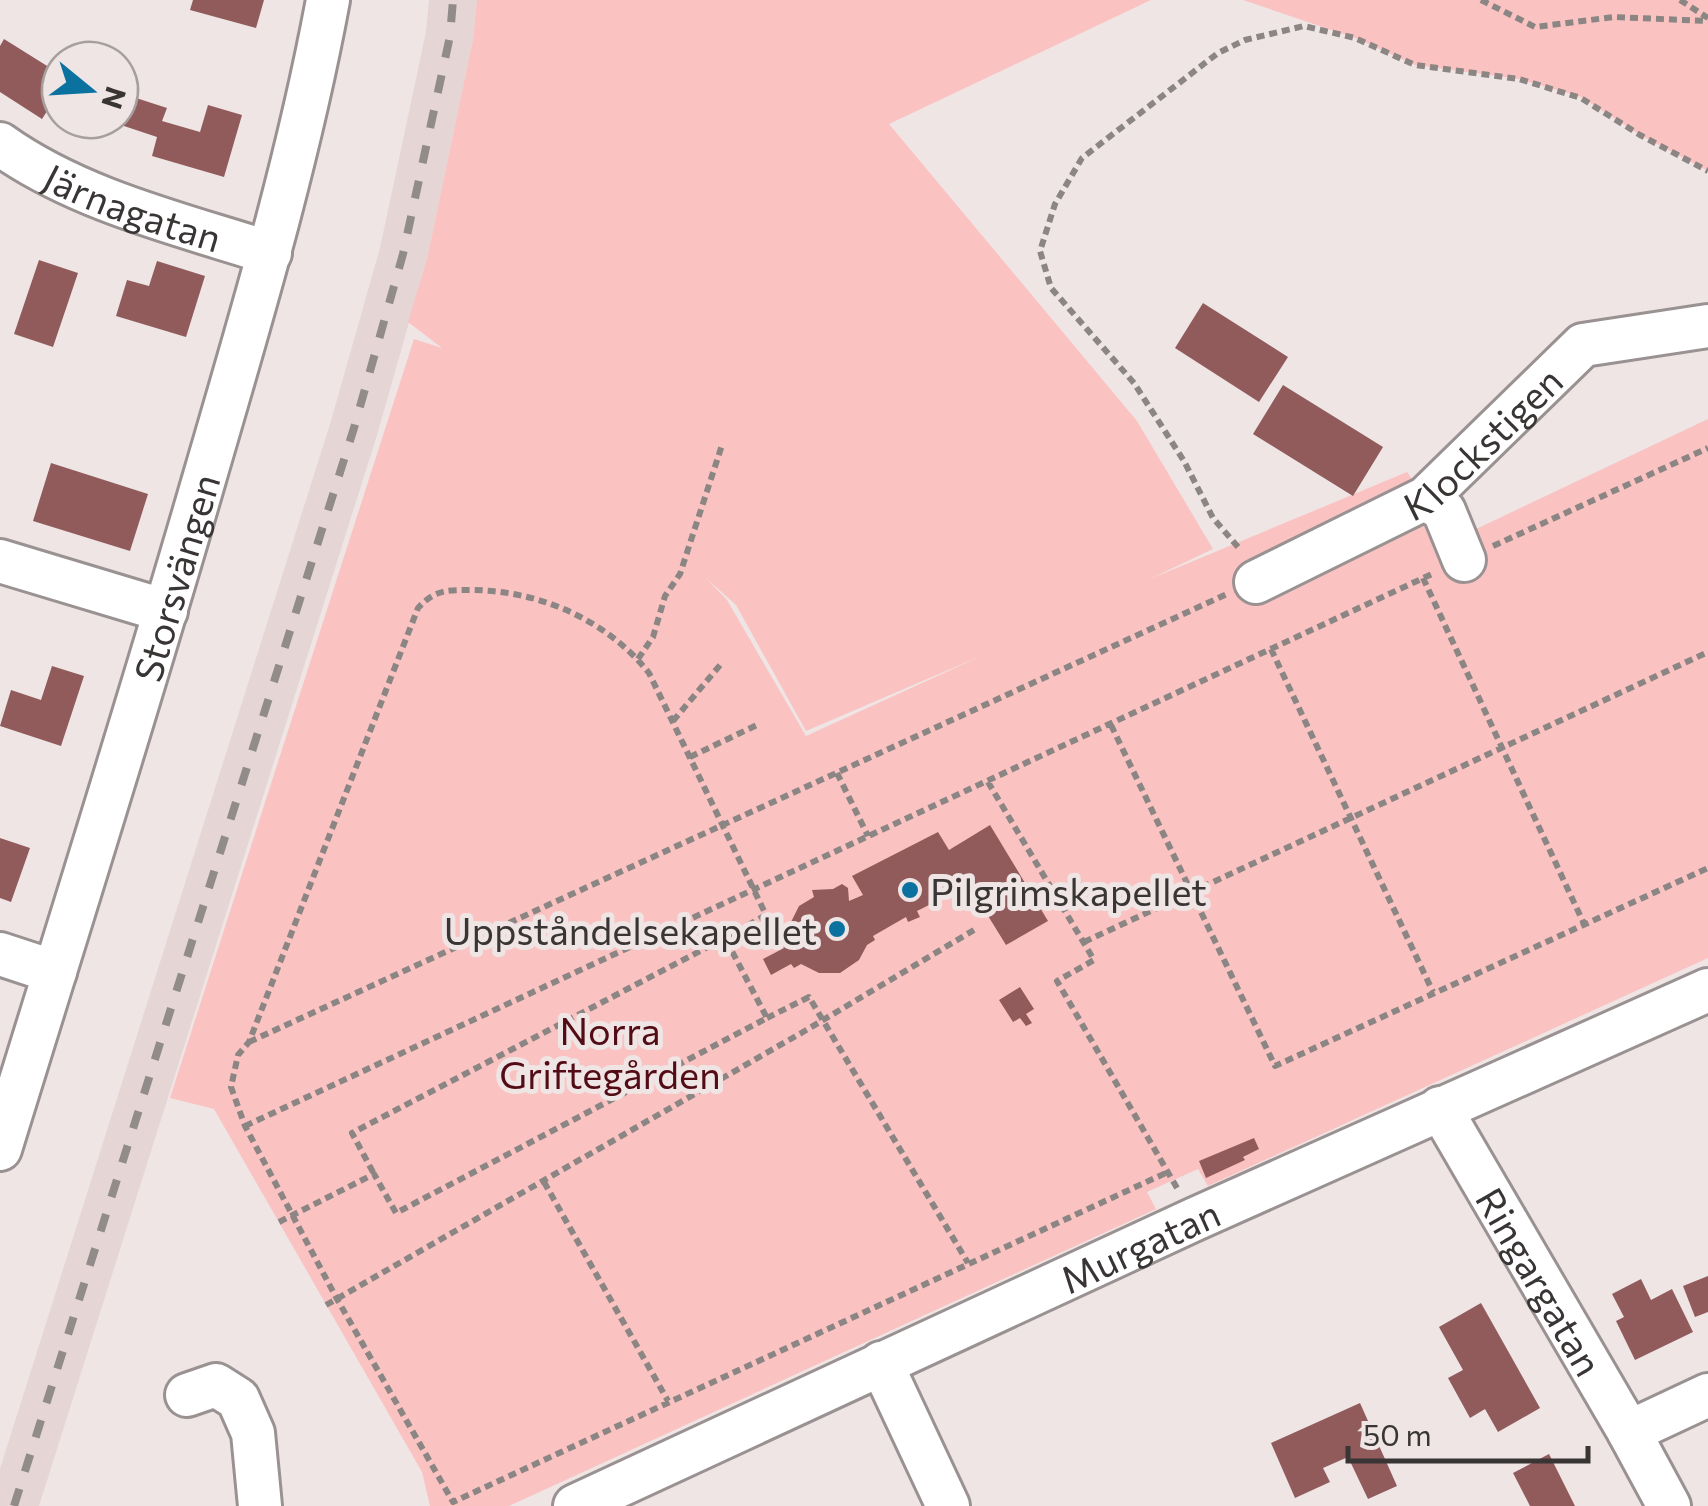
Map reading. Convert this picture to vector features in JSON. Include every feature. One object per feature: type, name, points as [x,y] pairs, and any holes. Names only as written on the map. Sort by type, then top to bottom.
[{"type":"street","name":"Storsvängen","points":[[0,1149],[166,611],[270,253],[310,94],[328,0]]},
{"type":"street","name":"Järnagatan","points":[[0,144],[29,165],[125,206],[270,253]]},
{"type":"street","name":"Klockstigen","points":[[1247,564],[1426,498],[1583,345],[1708,326]]},
{"type":"street","points":[[1426,498],[1444,512],[1464,560]]},
{"type":"street","points":[[0,561],[166,611]]},
{"type":"street","points":[[0,954],[55,972]]},
{"type":"street","name":"Murgatan","points":[[575,1506],[1195,1219],[1708,990]]},
{"type":"street","name":"Ringargatan","points":[[1440,1108],[1669,1506]]},
{"type":"street","points":[[881,1363],[948,1506]]},
{"type":"street","points":[[187,1395],[216,1385],[238,1400],[253,1433],[260,1506]]},
{"type":"street","points":[[1629,1432],[1708,1395]]},
{"type":"path","points":[[1481,0],[1534,27],[1614,18],[1708,20]]},
{"type":"path","points":[[1680,0],[1708,20]]},
{"type":"path","points":[[249,1042],[837,772],[1247,564],[1213,518],[1184,461],[1134,383],[1052,288],[1040,251],[1055,204],[1082,158],[1218,53],[1246,40],[1304,26],[1355,38],[1415,64],[1519,80],[1582,98],[1708,171]]},
{"type":"path","points":[[638,659],[653,637],[666,596],[680,574],[722,445]]},
{"type":"path","points":[[245,1126],[1708,448]]},
{"type":"path","points":[[1423,578],[1585,926]]},
{"type":"path","points":[[968,1263],[809,997],[396,1213],[352,1133],[766,916],[673,721],[638,659],[600,629],[558,604],[504,590],[443,590],[428,596],[418,608],[249,1042],[238,1055],[231,1087],[245,1126],[291,1216],[453,1502],[1168,1172]]},
{"type":"path","points":[[1271,649],[1433,992]]},
{"type":"path","points":[[1084,942],[1708,652]]},
{"type":"path","points":[[673,721],[722,664]]},
{"type":"path","points":[[690,758],[759,724]]},
{"type":"path","points":[[1112,725],[1275,1066],[1708,868]]},
{"type":"path","points":[[837,772],[868,836]]},
{"type":"path","points":[[988,782],[1094,960],[1056,981],[1195,1219]]},
{"type":"path","points":[[326,1305],[974,930]]},
{"type":"path","points":[[725,938],[767,1018]]},
{"type":"path","points":[[279,1222],[374,1174]]},
{"type":"path","points":[[544,1182],[668,1401]]},
{"type":"shaded area","points":[[429,0],[477,0],[473,39],[427,259],[377,435],[39,1506],[0,1506],[0,1469],[331,421],[380,248],[426,32]]},
{"type":"green space","name":"Norra Griftegården","points":[[477,0],[1151,0],[889,124],[1137,421],[1213,549],[1150,579],[1407,472],[1455,539],[1708,419],[1708,958],[1208,1186],[1198,1169],[1147,1192],[1156,1209],[509,1506],[430,1506],[422,1472],[214,1109],[170,1098],[414,339],[442,348],[408,322],[427,259],[473,39]],"holes":[[[706,578],[736,605],[806,731],[981,656],[806,736],[727,600]]]},
{"type":"green space","points":[[1243,0],[1708,0],[1708,171],[1640,135],[1581,97],[1519,79],[1415,65],[1355,38]]},
{"type":"building","points":[[193,0],[264,0],[256,28],[190,10]]},
{"type":"building","points":[[4,39],[40,62],[40,118],[0,92],[0,46]]},
{"type":"building","points":[[140,99],[167,108],[162,121],[200,132],[208,105],[242,115],[224,177],[152,156],[157,137],[140,131]]},
{"type":"building","points":[[39,260],[78,273],[53,347],[14,334]]},
{"type":"building","points":[[157,261],[205,276],[186,337],[116,316],[127,280],[149,286]]},
{"type":"building","points":[[1203,303],[1288,357],[1259,402],[1175,348]]},
{"type":"building","points":[[1283,385],[1383,447],[1353,496],[1253,434]]},
{"type":"building","points":[[51,463],[148,494],[130,551],[33,521]]},
{"type":"building","points":[[52,666],[84,676],[61,746],[0,726],[11,690],[41,700]]},
{"type":"building","name":"Pilgrimskapellet","points":[[990,825],[1048,921],[1006,945],[969,885],[917,911],[920,917],[908,922],[906,917],[873,936],[875,940],[867,945],[859,960],[840,973],[819,973],[801,964],[794,968],[791,964],[771,975],[763,959],[784,948],[790,924],[799,906],[814,897],[812,890],[833,889],[842,884],[848,888],[849,901],[863,895],[852,876],[938,832],[949,850]]},
{"type":"building","points":[[0,838],[30,848],[11,902],[0,898]]},
{"type":"building","points":[[1020,987],[1034,1009],[1026,1014],[1032,1023],[1026,1026],[1020,1018],[1013,1022],[999,1000]]},
{"type":"building","points":[[1254,1138],[1259,1149],[1206,1178],[1199,1161]]},
{"type":"building","points":[[1708,1276],[1708,1312],[1695,1317],[1683,1286]]},
{"type":"building","points":[[1641,1279],[1651,1300],[1672,1289],[1693,1332],[1635,1360],[1616,1321],[1624,1317],[1612,1294]]},
{"type":"building","points":[[1481,1303],[1540,1408],[1498,1432],[1485,1409],[1470,1418],[1448,1378],[1463,1370],[1439,1327]]},
{"type":"building","points":[[1360,1403],[1397,1486],[1368,1499],[1348,1457],[1323,1468],[1330,1482],[1295,1498],[1271,1443]]},
{"type":"building","points":[[1549,1454],[1575,1506],[1530,1506],[1513,1473]]},
{"type":"railway","points":[[14,1506],[354,428],[403,254],[450,36],[453,0]]},
{"type":"place","name":"Pilgrimskapellet","points":[[910,890]]},
{"type":"place","name":"Uppståndelsekapellet","points":[[837,929]]}]
